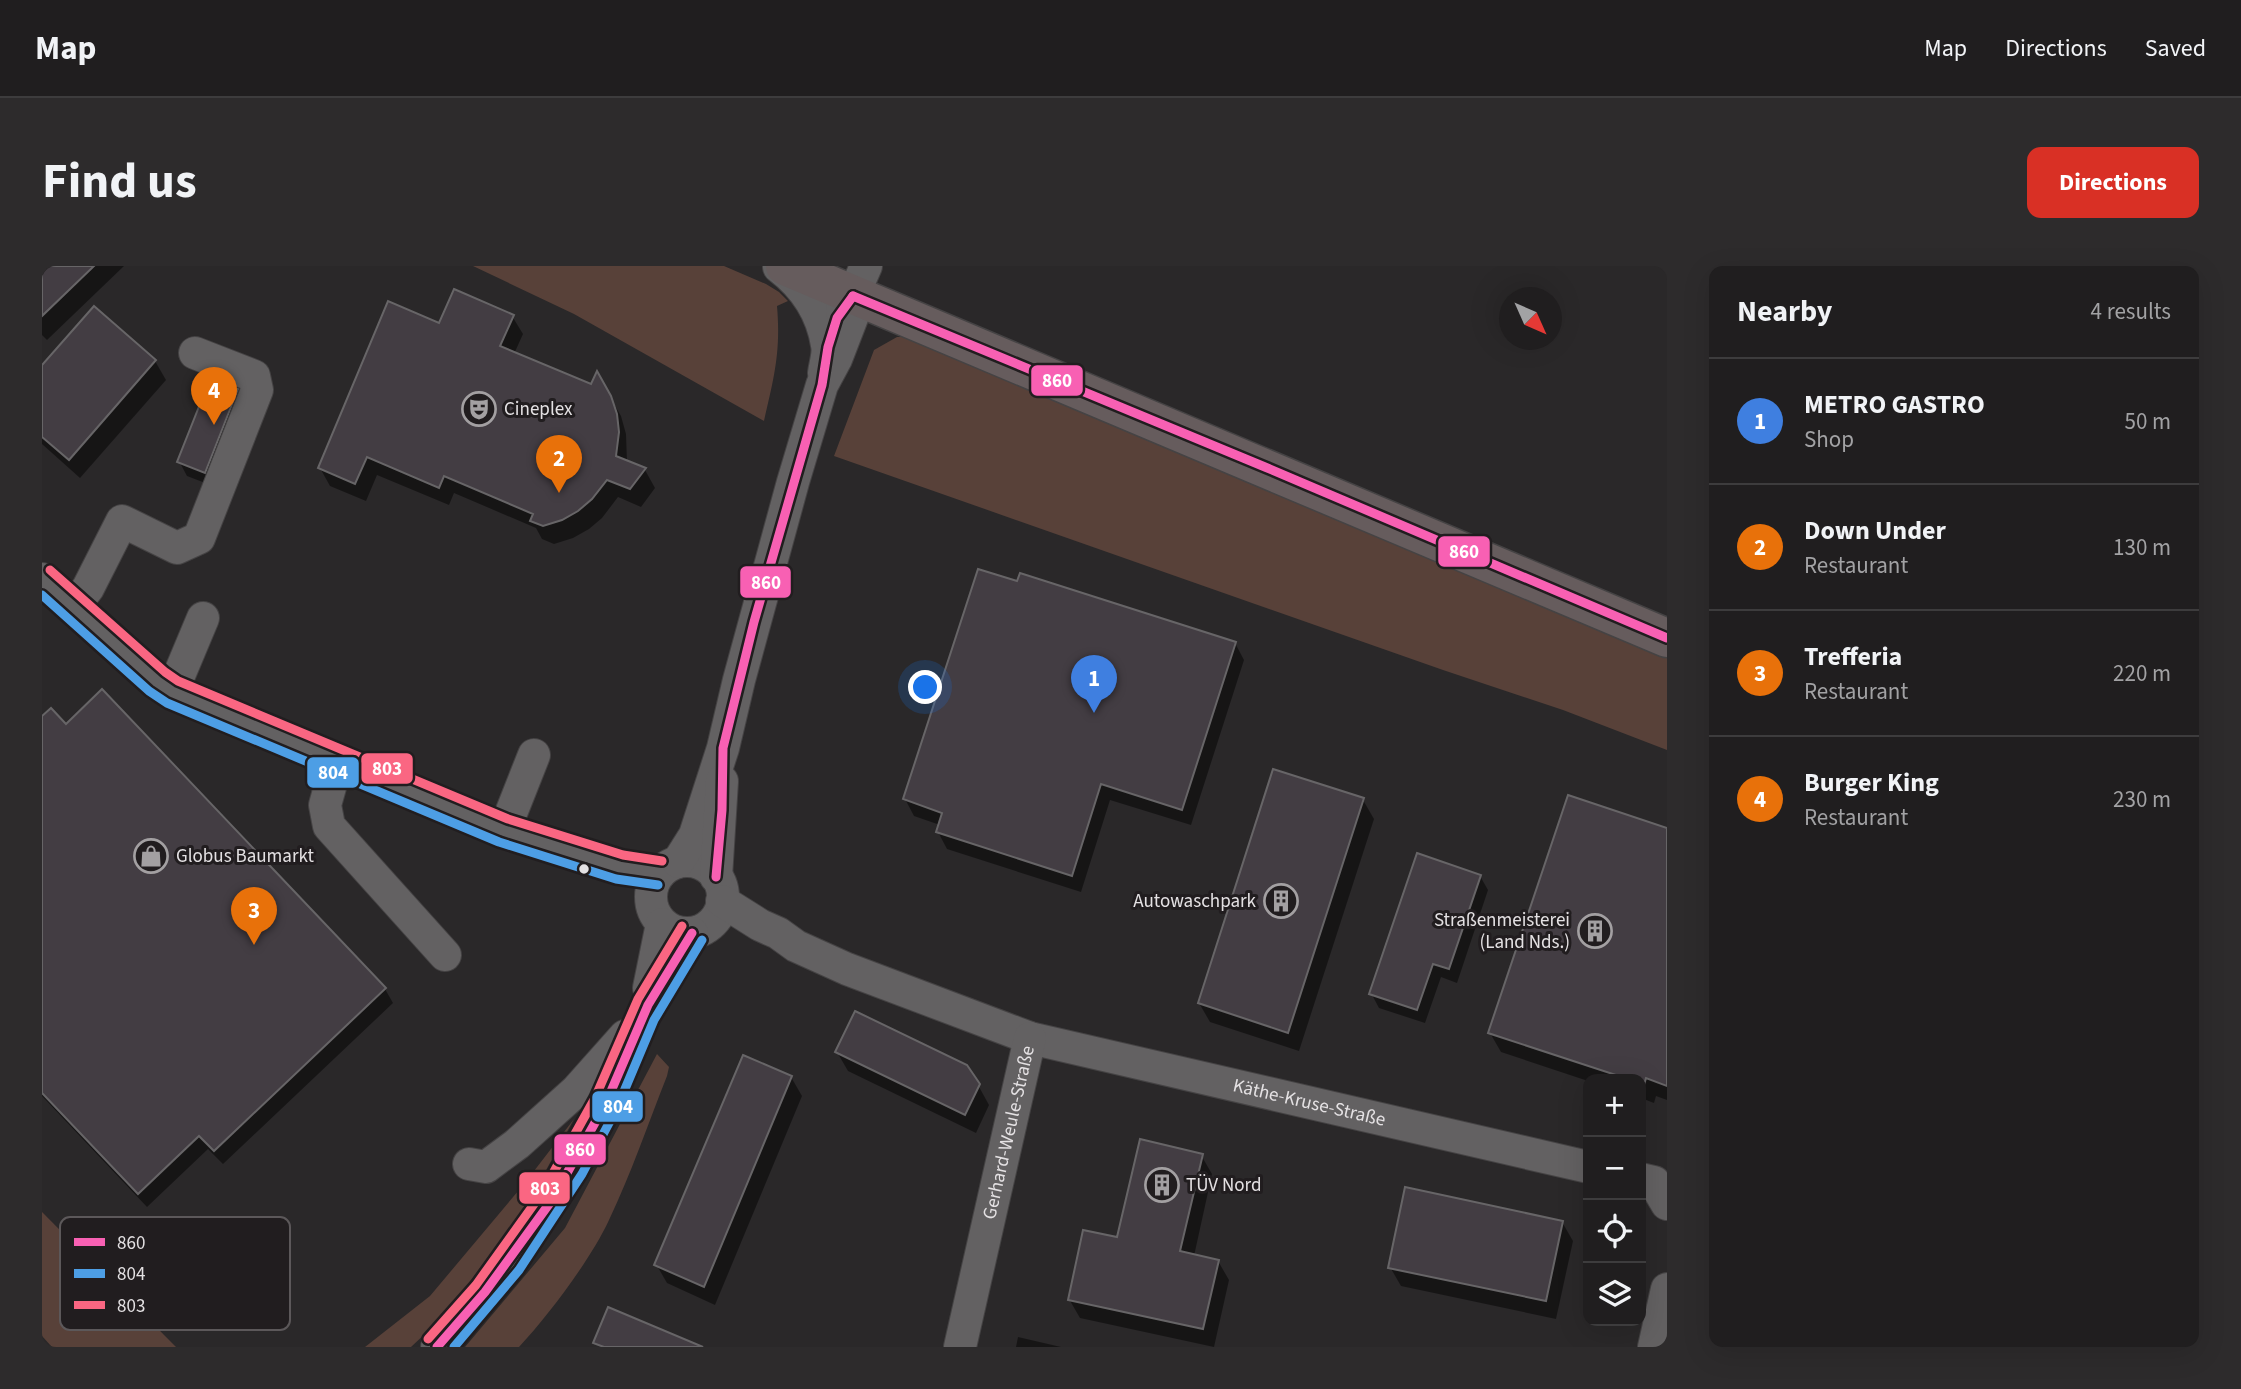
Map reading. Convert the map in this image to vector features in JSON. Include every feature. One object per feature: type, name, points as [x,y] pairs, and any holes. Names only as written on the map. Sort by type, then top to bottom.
[{"type":"main road","points":[[785,266],[860,281],[1265,467],[1667,638]]},
{"type":"street","points":[[778,266],[806,291],[820,320],[828,347]]},
{"type":"street","points":[[700,912],[652,905],[663,877],[695,835],[723,748],[751,634],[822,385],[828,347],[837,318],[860,281]]},
{"type":"street","points":[[822,385],[836,359],[853,315],[860,281]]},
{"type":"street","points":[[73,607],[88,588],[122,521],[177,548],[199,538],[257,390],[254,376],[195,353]]},
{"type":"street","name":"Gerhard-Weule-Straße","points":[[42,579],[156,682],[172,692],[504,831],[565,852],[663,877],[699,864],[700,912],[773,944],[796,946],[847,969],[1030,1038],[960,1347]]},
{"type":"street","points":[[172,692],[203,618]]},
{"type":"street","points":[[437,1347],[461,1322],[516,1250],[567,1174],[605,1104],[643,1015],[700,912],[722,810],[723,748]]},
{"type":"street","points":[[504,831],[534,755]]},
{"type":"street","points":[[337,762],[325,805],[329,826],[445,955]]},
{"type":"street","points":[[469,1164],[486,1167],[517,1144],[576,1091],[643,1015]]},
{"type":"street","name":"Käthe-Kruse-Straße","points":[[1030,1038],[1583,1166]]},
{"type":"street","points":[[1646,1180],[1654,1182],[1667,1204]]},
{"type":"street","points":[[1654,1347],[1667,1289]]},
{"type":"shaded area","points":[[473,266],[724,266],[766,284],[788,301],[777,306],[777,351],[764,421],[574,314]]},
{"type":"shaded area","points":[[897,337],[914,337],[1667,653],[1667,750],[1563,710],[834,456],[874,350]]},
{"type":"shaded area","points":[[657,1054],[669,1067],[667,1076],[617,1203],[580,1269],[543,1320],[519,1347],[465,1347],[565,1228]]},
{"type":"shaded area","points":[[574,1119],[527,1205],[445,1315],[411,1347],[365,1347],[430,1296],[524,1184]]},
{"type":"shaded area","points":[[42,1212],[60,1230],[60,1330],[159,1330],[176,1347],[52,1347],[42,1336]]},
{"type":"building","points":[[42,266],[94,266],[42,316]]},
{"type":"building","name":"Cineplex","points":[[454,289],[514,315],[500,346],[591,384],[597,371],[611,396],[617,414],[619,432],[616,456],[646,468],[630,489],[607,480],[578,511],[543,526],[530,521],[533,514],[444,476],[439,488],[367,457],[355,484],[318,468],[388,301],[439,323]]},
{"type":"building","points":[[94,306],[156,360],[69,460],[42,437],[42,365]]},
{"type":"building","points":[[210,379],[238,389],[205,473],[177,462]]},
{"type":"building","points":[[978,569],[1017,581],[1020,573],[1236,642],[1182,810],[1101,784],[1072,876],[936,832],[942,813],[903,799]]},
{"type":"building","name":"Globus Baumarkt","points":[[102,689],[386,988],[214,1151],[199,1136],[138,1194],[42,1093],[42,716],[51,708],[66,724]]},
{"type":"building","name":"Autowaschpark","points":[[1273,769],[1364,798],[1288,1033],[1198,1003]]},
{"type":"building","name":"Straßenmeisterei (Land Nds.)","points":[[1568,795],[1667,828],[1667,1086],[1646,1078],[1646,1074],[1613,1074],[1488,1033]]},
{"type":"building","points":[[1417,853],[1481,875],[1449,969],[1433,964],[1417,1010],[1369,994]]},
{"type":"building","points":[[855,1011],[967,1065],[980,1084],[965,1115],[835,1052]]},
{"type":"building","points":[[743,1055],[792,1076],[704,1287],[654,1265]]},
{"type":"building","points":[[1140,1139],[1203,1154],[1180,1251],[1219,1260],[1203,1329],[1068,1300],[1083,1230],[1117,1237]]},
{"type":"building","points":[[1405,1187],[1563,1221],[1546,1301],[1388,1268]]},
{"type":"building","points":[[608,1307],[703,1347],[604,1347],[593,1343]]},
{"type":"transit line","name":"860","points":[[853,296],[1667,638]]},
{"type":"transit line","name":"860","points":[[716,877],[722,810],[723,748],[754,622],[822,385],[828,347],[837,318],[853,296]]},
{"type":"transit line","name":"803","points":[[50,570],[178,681],[508,819],[623,855],[662,861]]},
{"type":"transit line","name":"804","points":[[42,595],[149,691],[167,703],[499,842],[616,879],[658,885]]},
{"type":"transit line","name":"803","points":[[428,1339],[476,1285],[542,1193],[595,1098],[638,999],[682,926]]},
{"type":"transit line","name":"860","points":[[437,1347],[485,1292],[552,1200],[606,1103],[648,1005],[692,933]]},
{"type":"transit line","name":"804","points":[[454,1347],[519,1270],[582,1174],[617,1108],[654,1020],[702,940]]},
{"type":"place","name":"Cineplex","points":[[479,409]]},
{"type":"place","name":"Burger King","points":[[214,425]]},
{"type":"place","name":"Down Under","points":[[559,493]]},
{"type":"place","name":"METRO GASTRO","points":[[1094,713]]},
{"type":"place","name":"Globus Baumarkt","points":[[151,856]]},
{"type":"place","name":"Autowaschpark","points":[[1281,901]]},
{"type":"place","name":"Straßenmeisterei (Land Nds.)","points":[[1595,931]]},
{"type":"place","name":"Trefferia","points":[[254,945]]},
{"type":"place","name":"TÜV Nord","points":[[1162,1185]]}]
